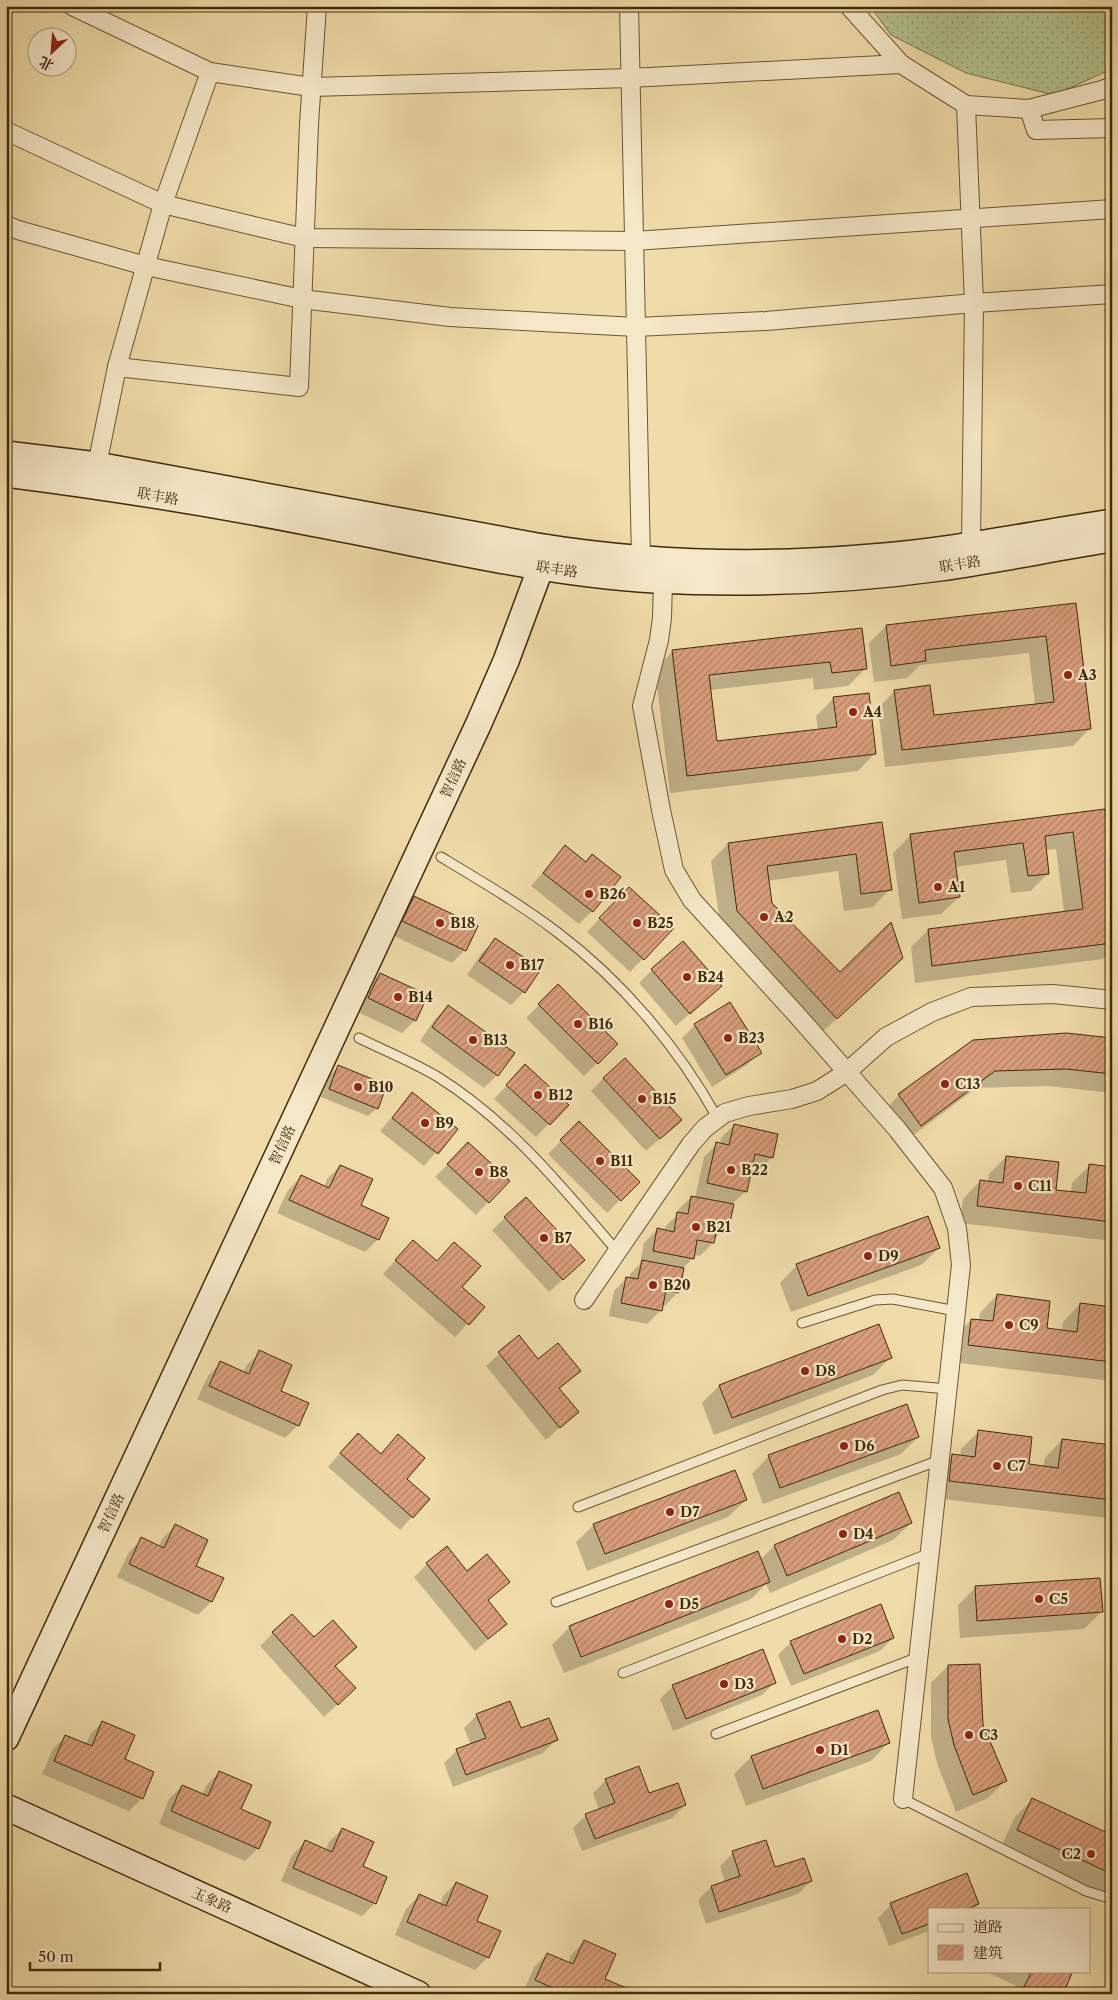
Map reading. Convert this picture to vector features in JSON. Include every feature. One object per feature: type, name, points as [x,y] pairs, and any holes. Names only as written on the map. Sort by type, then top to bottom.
[{"type":"street","points":[[72,6],[210,72],[312,87],[630,78],[902,64]]},
{"type":"street","points":[[117,367],[299,387],[304,238],[317,6]]},
{"type":"street","points":[[629,6],[641,559]]},
{"type":"street","points":[[849,6],[902,64],[966,105],[1029,109],[1112,86]]},
{"type":"street","points":[[97,465],[117,367],[163,204],[210,72]]},
{"type":"street","points":[[966,105],[974,303],[971,544]]},
{"type":"street","points":[[1029,109],[1036,130],[1112,128]]},
{"type":"street","points":[[6,132],[163,204],[304,238],[634,241],[1112,209]]},
{"type":"street","points":[[6,225],[146,266],[302,299],[450,317],[636,327],[766,321],[974,303],[1112,294]]},
{"type":"street","name":"联丰路","points":[[6,454],[97,465],[539,556],[594,575],[663,580],[748,582],[838,578],[942,568],[1112,539]]},
{"type":"street","name":"联丰路","points":[[6,474],[116,488],[312,523],[468,555],[641,559],[708,563],[789,563],[874,557],[1112,522]]},
{"type":"street","name":"智信路","points":[[6,1716],[470,719],[539,556]]},
{"type":"street","name":"智信路","points":[[6,1738],[479,723],[506,661],[539,556]]},
{"type":"street","points":[[663,580],[660,640],[642,706],[674,870],[692,900],[897,1129],[943,1188],[957,1228],[961,1265],[903,1799]]},
{"type":"street","points":[[584,1300],[691,1144],[705,1128],[725,1113],[749,1106],[792,1099],[817,1091],[847,1072],[886,1037],[932,1012],[971,997],[1053,994],[1112,1000]]},
{"type":"street","name":"玉象路","points":[[6,1807],[418,1994]]},
{"type":"street","name":"玉象路","points":[[6,1818],[394,1994]]},
{"type":"lane","points":[[441,857],[496,890],[558,932],[609,977],[660,1032],[699,1085],[718,1118]]},
{"type":"lane","points":[[359,1038],[437,1077],[494,1118],[546,1167],[618,1252]]},
{"type":"lane","points":[[802,1323],[875,1300],[893,1299],[956,1311]]},
{"type":"lane","points":[[578,1507],[882,1390],[902,1385],[948,1389]]},
{"type":"lane","points":[[556,1602],[940,1460]]},
{"type":"lane","points":[[623,1673],[930,1553]]},
{"type":"lane","points":[[716,1734],[919,1657]]},
{"type":"lane","points":[[903,1799],[1086,1891],[1112,1899]]},
{"type":"green space","points":[[870,6],[1112,6],[1112,69],[1054,95],[966,73],[891,35]]},
{"type":"building","name":"A3","points":[[1076,603],[1091,729],[902,750],[894,690],[930,685],[934,715],[1054,702],[1046,636],[925,650],[926,661],[891,666],[886,625]]},
{"type":"building","name":"A4","points":[[862,628],[867,669],[832,673],[830,662],[709,675],[717,741],[837,727],[833,697],[869,693],[876,754],[687,776],[672,650]]},
{"type":"building","name":"A1","points":[[1105,809],[1112,863],[1112,943],[932,966],[928,929],[1083,909],[1073,832],[1045,836],[1049,874],[1028,876],[1023,843],[954,852],[960,897],[919,903],[910,834]]},
{"type":"building","name":"A2","points":[[882,822],[892,890],[861,894],[856,854],[767,866],[772,903],[840,972],[891,922],[903,958],[837,1019],[737,911],[728,843]]},
{"type":"building","name":"B26","points":[[565,845],[586,862],[592,854],[621,877],[593,912],[543,873]]},
{"type":"building","name":"B25","points":[[629,887],[674,928],[644,960],[599,918]]},
{"type":"building","name":"B18","points":[[414,896],[478,926],[466,951],[402,921]]},
{"type":"building","name":"B17","points":[[495,938],[541,969],[525,993],[479,961]]},
{"type":"building","name":"B24","points":[[683,941],[722,986],[690,1014],[651,969]]},
{"type":"building","name":"B14","points":[[380,973],[428,995],[416,1021],[368,998]]},
{"type":"building","name":"B16","points":[[558,984],[618,1044],[598,1064],[538,1004]]},
{"type":"building","name":"B23","points":[[730,1002],[762,1053],[726,1075],[694,1024]]},
{"type":"building","name":"B13","points":[[448,1005],[515,1053],[498,1076],[432,1027]]},
{"type":"building","name":"C13","points":[[1066,1033],[1112,1038],[1112,1074],[1066,1069],[995,1071],[921,1126],[898,1094],[973,1040]]},
{"type":"building","name":"B15","points":[[625,1058],[682,1120],[660,1139],[603,1078]]},
{"type":"building","name":"B12","points":[[525,1064],[569,1105],[550,1125],[506,1085]]},
{"type":"building","name":"B10","points":[[338,1065],[387,1085],[378,1109],[329,1089]]},
{"type":"building","name":"B9","points":[[412,1092],[458,1129],[438,1154],[392,1118]]},
{"type":"building","name":"B11","points":[[579,1121],[640,1182],[621,1201],[560,1140]]},
{"type":"building","name":"B22","points":[[734,1124],[778,1134],[773,1158],[755,1154],[747,1192],[707,1183],[716,1142],[729,1145]]},
{"type":"building","name":"B8","points":[[468,1142],[510,1181],[489,1203],[447,1164]]},
{"type":"building","name":"C11","points":[[1006,1156],[1059,1162],[1056,1190],[1086,1193],[1089,1164],[1112,1167],[1112,1222],[977,1206],[980,1180],[1003,1183]]},
{"type":"building","points":[[340,1165],[373,1179],[361,1205],[389,1218],[379,1240],[289,1200],[301,1175],[329,1188]]},
{"type":"building","name":"B21","points":[[691,1196],[734,1204],[729,1227],[718,1224],[714,1243],[697,1240],[694,1259],[653,1251],[657,1228],[674,1232],[677,1212],[688,1214]]},
{"type":"building","name":"B7","points":[[526,1197],[585,1260],[563,1280],[504,1217]]},
{"type":"building","name":"D9","points":[[928,1216],[940,1248],[808,1296],[796,1264]]},
{"type":"building","points":[[413,1240],[437,1261],[454,1242],[481,1266],[462,1287],[485,1307],[469,1325],[395,1260]]},
{"type":"building","name":"B20","points":[[642,1260],[684,1268],[679,1293],[666,1290],[662,1311],[621,1303],[626,1277],[638,1279]]},
{"type":"building","name":"C9","points":[[997,1294],[1050,1301],[1047,1328],[1077,1332],[1080,1303],[1112,1307],[1112,1362],[968,1345],[971,1319],[993,1321]]},
{"type":"building","name":"D8","points":[[879,1324],[892,1358],[732,1418],[719,1385]]},
{"type":"building","points":[[519,1335],[538,1359],[558,1343],[581,1371],[559,1388],[579,1412],[560,1428],[498,1352]]},
{"type":"building","points":[[259,1350],[292,1365],[281,1391],[309,1403],[299,1426],[209,1386],[220,1361],[249,1374]]},
{"type":"building","name":"D6","points":[[907,1404],[919,1437],[780,1488],[768,1455]]},
{"type":"building","name":"C7","points":[[978,1430],[1032,1437],[1029,1464],[1058,1468],[1062,1439],[1112,1445],[1112,1500],[949,1481],[952,1454],[975,1457]]},
{"type":"building","points":[[358,1433],[381,1454],[398,1434],[425,1458],[407,1479],[430,1499],[413,1518],[340,1453]]},
{"type":"building","name":"D7","points":[[735,1470],[747,1500],[605,1554],[593,1524]]},
{"type":"building","name":"D4","points":[[899,1492],[912,1523],[787,1576],[774,1545]]},
{"type":"building","points":[[175,1524],[208,1540],[196,1566],[224,1578],[212,1602],[129,1564],[141,1537],[164,1548]]},
{"type":"building","points":[[447,1546],[467,1571],[487,1554],[510,1582],[488,1600],[507,1624],[488,1639],[426,1563]]},
{"type":"building","name":"D5","points":[[758,1551],[770,1582],[581,1657],[569,1626]]},
{"type":"building","name":"C5","points":[[1100,1578],[1103,1612],[977,1621],[975,1586]]},
{"type":"building","name":"D2","points":[[881,1604],[894,1638],[804,1674],[790,1641]]},
{"type":"building","points":[[292,1614],[314,1637],[333,1620],[357,1647],[335,1666],[356,1688],[338,1705],[272,1632]]},
{"type":"building","name":"D3","points":[[763,1649],[776,1683],[686,1719],[672,1685]]},
{"type":"building","name":"C3","points":[[980,1664],[983,1725],[1007,1781],[973,1795],[954,1745],[948,1719],[948,1665]]},
{"type":"building","points":[[510,1701],[521,1728],[549,1718],[558,1740],[466,1775],[456,1749],[486,1738],[476,1714]]},
{"type":"building","name":"D1","points":[[878,1710],[890,1743],[763,1789],[751,1756]]},
{"type":"building","points":[[102,1721],[135,1735],[125,1759],[154,1772],[143,1799],[54,1761],[65,1735],[92,1746]]},
{"type":"building","points":[[639,1766],[649,1793],[678,1783],[686,1805],[595,1839],[585,1814],[615,1803],[605,1779]]},
{"type":"building","points":[[219,1771],[252,1785],[241,1809],[271,1822],[259,1849],[171,1811],[182,1785],[208,1796]]},
{"type":"building","name":"C2","points":[[1032,1798],[1112,1835],[1112,1874],[1017,1830]]},
{"type":"building","points":[[342,1828],[374,1842],[363,1866],[387,1877],[376,1904],[293,1868],[305,1840],[332,1852]]},
{"type":"building","points":[[766,1840],[775,1867],[804,1858],[812,1881],[719,1912],[711,1886],[740,1876],[732,1851]]},
{"type":"building","points":[[967,1873],[979,1904],[969,1908],[928,1908],[928,1924],[902,1934],[890,1903]]},
{"type":"building","points":[[456,1882],[488,1896],[477,1921],[501,1931],[489,1958],[407,1922],[419,1894],[446,1906]]},
{"type":"building","points":[[584,1940],[616,1954],[605,1979],[629,1989],[627,1994],[566,1994],[535,1980],[547,1953],[573,1964]]},
{"type":"building","points":[[1032,1972],[1073,1972],[1063,1994],[1033,1994],[1023,1989]]},
{"type":"place","name":"A3","points":[[1068,675]]},
{"type":"place","name":"A4","points":[[853,712]]},
{"type":"place","name":"A1","points":[[938,887]]},
{"type":"place","name":"B26","points":[[589,894]]},
{"type":"place","name":"A2","points":[[764,917]]},
{"type":"place","name":"B18","points":[[440,923]]},
{"type":"place","name":"B25","points":[[637,923]]},
{"type":"place","name":"B17","points":[[510,965]]},
{"type":"place","name":"B24","points":[[687,977]]},
{"type":"place","name":"B14","points":[[398,997]]},
{"type":"place","name":"B16","points":[[578,1024]]},
{"type":"place","name":"B23","points":[[728,1038]]},
{"type":"place","name":"B13","points":[[473,1040]]},
{"type":"place","name":"C13","points":[[945,1084]]},
{"type":"place","name":"B10","points":[[358,1087]]},
{"type":"place","name":"B12","points":[[538,1095]]},
{"type":"place","name":"B15","points":[[642,1099]]},
{"type":"place","name":"B9","points":[[425,1123]]},
{"type":"place","name":"B11","points":[[600,1161]]},
{"type":"place","name":"B22","points":[[731,1170]]},
{"type":"place","name":"B8","points":[[479,1172]]},
{"type":"place","name":"C11","points":[[1018,1186]]},
{"type":"place","name":"B21","points":[[696,1227]]},
{"type":"place","name":"B7","points":[[544,1238]]},
{"type":"place","name":"D9","points":[[868,1256]]},
{"type":"place","name":"B20","points":[[653,1285]]},
{"type":"place","name":"C9","points":[[1009,1325]]},
{"type":"place","name":"D8","points":[[805,1371]]},
{"type":"place","name":"D6","points":[[844,1446]]},
{"type":"place","name":"C7","points":[[997,1466]]},
{"type":"place","name":"D7","points":[[670,1512]]},
{"type":"place","name":"D4","points":[[843,1534]]},
{"type":"place","name":"C5","points":[[1039,1599]]},
{"type":"place","name":"D5","points":[[669,1604]]},
{"type":"place","name":"D2","points":[[842,1639]]},
{"type":"place","name":"D3","points":[[724,1684]]},
{"type":"place","name":"C3","points":[[969,1735]]},
{"type":"place","name":"D1","points":[[820,1750]]},
{"type":"place","name":"C2","points":[[1091,1854]]}]
